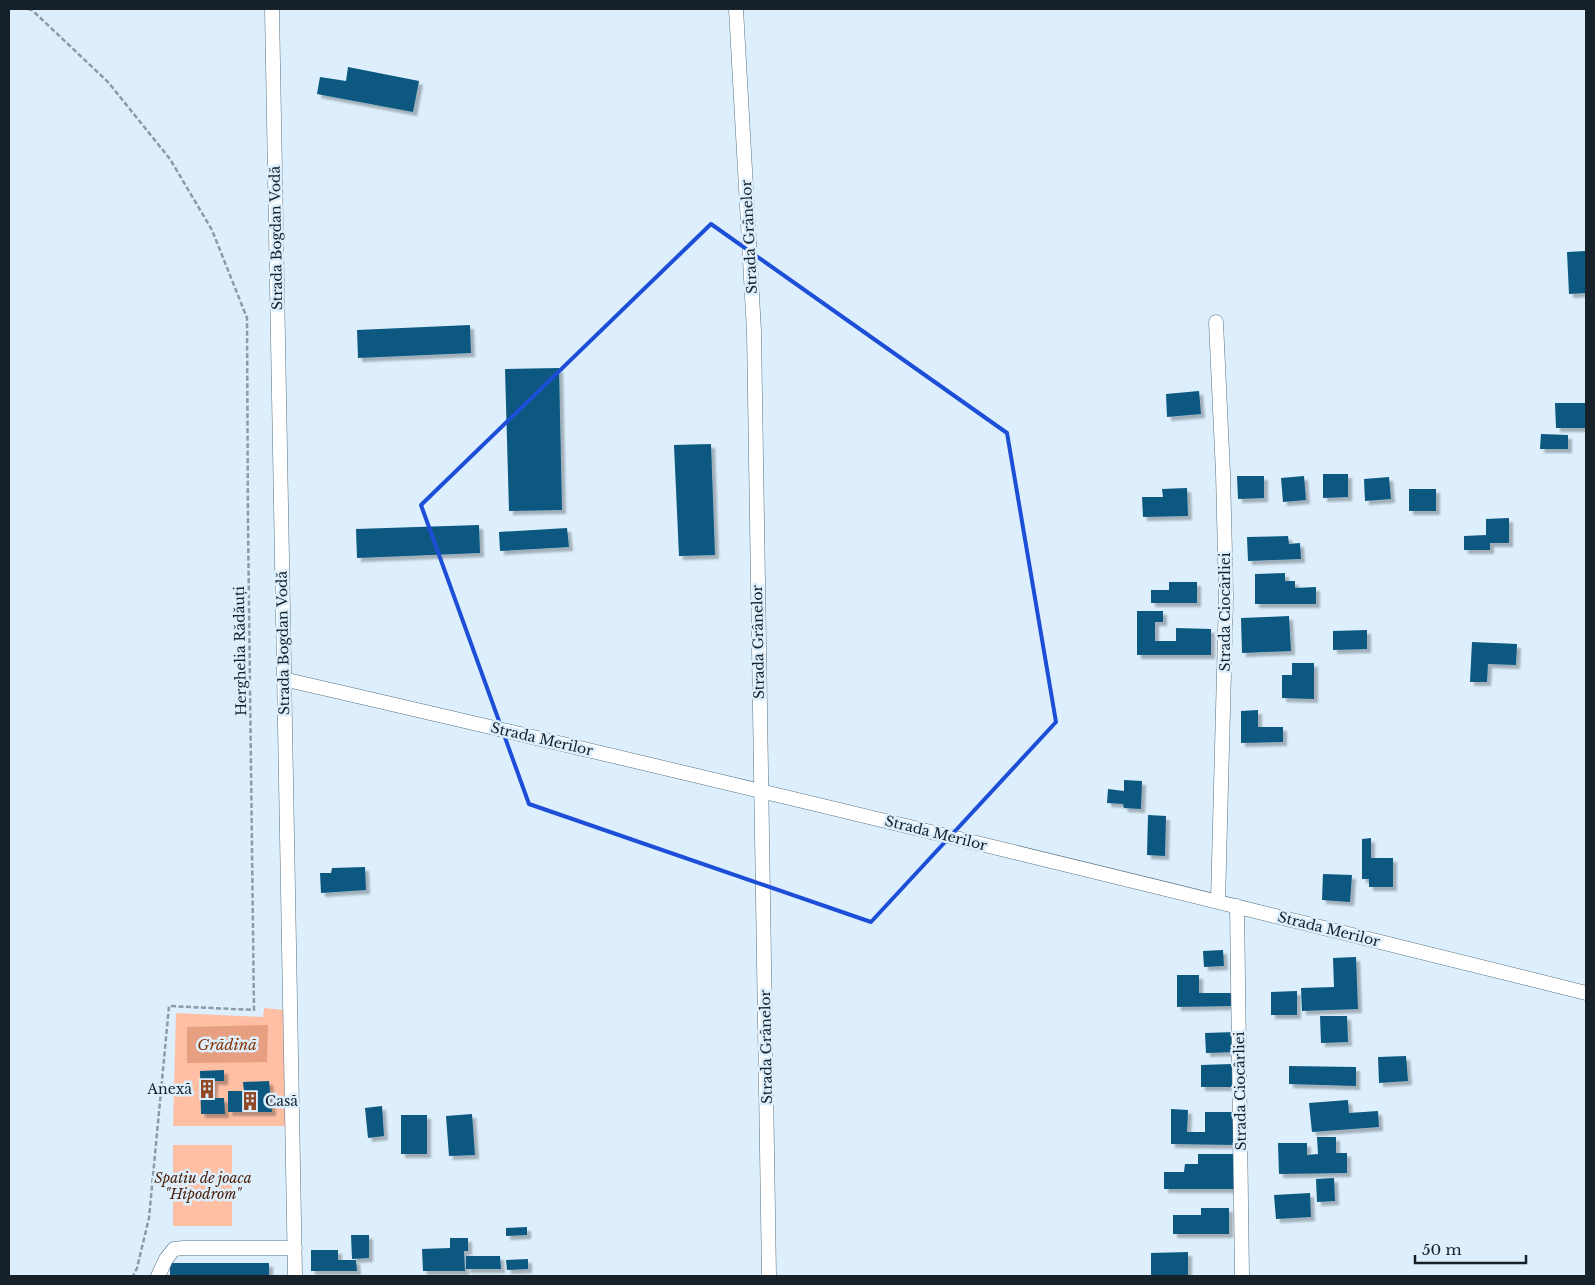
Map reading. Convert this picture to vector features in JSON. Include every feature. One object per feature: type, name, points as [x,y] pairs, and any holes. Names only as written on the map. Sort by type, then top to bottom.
[{"type":"street","name":"Strada Bogdan Vodă","points":[[272,9],[295,1276]]},
{"type":"street","name":"Strada Grânelor","points":[[736,9],[754,331],[769,1276]]},
{"type":"street","name":"Strada Ciocârliei","points":[[1216,322],[1224,474],[1226,596],[1218,901]]},
{"type":"street","name":"Strada Merilor","points":[[283,679],[760,790],[1218,901],[1586,993]]},
{"type":"street","name":"Strada Ciocârliei","points":[[1238,906],[1242,1276]]},
{"type":"street","points":[[158,1276],[166,1259],[174,1249],[294,1248]]},
{"type":"path","name":"Herghelia Rădăuți","points":[[28,9],[32,10],[108,82],[170,159],[212,230],[247,318],[254,1010],[169,1006],[149,1218],[137,1268],[133,1276]]},
{"type":"highlighted area","points":[[711,224],[1007,433],[1056,722],[871,922],[529,804],[421,505]]},
{"type":"green space","points":[[264,1008],[284,1010],[288,1126],[173,1126],[176,1013],[263,1017]]},
{"type":"green space","name":"Spatiu de joaca \"Hipodrom\"","points":[[173,1145],[232,1145],[232,1226],[173,1226]]},
{"type":"water","name":"Grădină","points":[[268,1025],[267,1062],[187,1063],[187,1027]]},
{"type":"building","points":[[348,67],[419,81],[413,112],[317,94],[320,77],[346,81]]},
{"type":"building","points":[[1586,251],[1586,293],[1569,294],[1567,252]]},
{"type":"building","points":[[470,325],[471,353],[358,358],[357,330]]},
{"type":"building","points":[[559,368],[562,510],[509,511],[505,369]]},
{"type":"building","points":[[1199,391],[1201,414],[1167,417],[1166,394]]},
{"type":"building","points":[[1555,403],[1586,403],[1586,428],[1556,428]]},
{"type":"building","points":[[1541,434],[1568,435],[1568,449],[1540,449]]},
{"type":"building","points":[[711,444],[715,555],[679,556],[674,445]]},
{"type":"building","points":[[1323,474],[1348,474],[1348,497],[1323,498]]},
{"type":"building","points":[[1237,476],[1264,476],[1264,498],[1238,499]]},
{"type":"building","points":[[1304,476],[1306,500],[1283,502],[1281,478]]},
{"type":"building","points":[[1389,477],[1391,499],[1365,501],[1364,479]]},
{"type":"building","points":[[1187,488],[1188,516],[1143,517],[1142,497],[1163,497],[1162,489]]},
{"type":"building","points":[[1409,489],[1436,489],[1436,511],[1409,511]]},
{"type":"building","points":[[1509,518],[1509,543],[1490,543],[1490,550],[1464,550],[1464,536],[1486,535],[1486,519]]},
{"type":"building","points":[[479,525],[480,553],[357,558],[356,529]]},
{"type":"building","points":[[567,528],[569,547],[500,551],[499,532]]},
{"type":"building","points":[[1288,536],[1289,544],[1300,543],[1301,559],[1248,561],[1247,537]]},
{"type":"building","points":[[1285,573],[1285,581],[1295,581],[1295,588],[1316,587],[1316,604],[1255,604],[1255,574]]},
{"type":"building","points":[[1169,582],[1197,582],[1197,603],[1151,603],[1151,590],[1169,590]]},
{"type":"building","points":[[1137,611],[1163,611],[1163,622],[1155,622],[1155,641],[1176,641],[1176,628],[1211,629],[1211,655],[1137,655]]},
{"type":"building","points":[[1289,616],[1291,651],[1242,653],[1241,618]]},
{"type":"building","points":[[1367,630],[1367,649],[1333,650],[1333,631]]},
{"type":"building","points":[[1472,642],[1517,644],[1516,665],[1488,664],[1487,682],[1470,682]]},
{"type":"building","points":[[1292,663],[1314,663],[1314,699],[1282,698],[1282,675],[1292,675]]},
{"type":"building","points":[[1258,710],[1258,727],[1283,727],[1283,742],[1241,743],[1241,711]]},
{"type":"building","points":[[1124,780],[1142,781],[1141,809],[1124,808],[1123,804],[1107,803],[1108,789],[1124,791]]},
{"type":"building","points":[[1148,815],[1166,816],[1165,856],[1147,855]]},
{"type":"building","points":[[1371,838],[1371,858],[1393,858],[1393,887],[1369,887],[1369,879],[1362,879],[1362,839]]},
{"type":"building","points":[[365,867],[366,890],[321,893],[320,873],[331,873],[332,868]]},
{"type":"building","points":[[1323,874],[1352,875],[1350,902],[1322,900]]},
{"type":"building","points":[[1223,950],[1224,966],[1204,967],[1203,951]]},
{"type":"building","points":[[1356,957],[1358,1009],[1302,1011],[1301,988],[1334,987],[1333,958]]},
{"type":"building","points":[[1177,975],[1199,975],[1199,993],[1236,993],[1236,1006],[1177,1007]]},
{"type":"building","points":[[1297,991],[1297,1015],[1271,1015],[1271,992]]},
{"type":"building","points":[[1320,1016],[1347,1016],[1348,1042],[1321,1043]]},
{"type":"building","points":[[1235,1032],[1236,1052],[1206,1053],[1205,1033]]},
{"type":"building","points":[[1406,1056],[1408,1081],[1379,1083],[1378,1057]]},
{"type":"building","points":[[1232,1064],[1232,1087],[1201,1087],[1201,1065]]},
{"type":"building","points":[[1289,1066],[1356,1067],[1356,1086],[1289,1084]]},
{"type":"building","points":[[224,1070],[224,1081],[214,1081],[213,1098],[224,1098],[225,1114],[201,1114],[200,1071]]},
{"type":"building","name":"Casă","points":[[269,1081],[272,1112],[228,1112],[228,1091],[244,1091],[243,1082]]},
{"type":"building","points":[[1348,1100],[1349,1113],[1378,1111],[1379,1127],[1312,1132],[1309,1103]]},
{"type":"building","points":[[382,1106],[384,1136],[368,1138],[365,1108]]},
{"type":"building","points":[[1171,1109],[1188,1110],[1187,1132],[1205,1132],[1205,1112],[1239,1112],[1238,1145],[1171,1144]]},
{"type":"building","points":[[472,1114],[475,1155],[449,1156],[446,1116]]},
{"type":"building","points":[[401,1115],[427,1115],[427,1154],[401,1154]]},
{"type":"building","points":[[1317,1137],[1336,1137],[1336,1153],[1347,1153],[1347,1173],[1279,1174],[1278,1143],[1307,1143],[1307,1155],[1318,1154]]},
{"type":"building","points":[[1198,1154],[1234,1154],[1234,1189],[1164,1189],[1164,1172],[1184,1172],[1185,1164],[1198,1164]]},
{"type":"building","points":[[1334,1178],[1335,1201],[1317,1202],[1316,1179]]},
{"type":"building","points":[[1310,1193],[1311,1217],[1276,1219],[1274,1195]]},
{"type":"building","points":[[1201,1208],[1229,1208],[1229,1234],[1173,1234],[1173,1215],[1201,1215]]},
{"type":"building","points":[[527,1227],[527,1235],[506,1236],[506,1228]]},
{"type":"building","points":[[351,1235],[369,1235],[369,1258],[352,1259]]},
{"type":"building","points":[[450,1238],[468,1238],[468,1251],[464,1251],[465,1271],[423,1271],[422,1249],[450,1248]]},
{"type":"building","points":[[311,1250],[338,1250],[338,1260],[356,1260],[357,1271],[311,1271]]},
{"type":"building","points":[[1188,1252],[1188,1276],[1151,1276],[1151,1253]]},
{"type":"building","points":[[466,1256],[500,1256],[501,1269],[466,1269]]},
{"type":"building","points":[[528,1259],[528,1269],[507,1270],[506,1260]]},
{"type":"building","points":[[170,1263],[269,1263],[269,1276],[170,1276]]},
{"type":"place","name":"Anexă","points":[[207,1089]]},
{"type":"place","name":"Casă","points":[[250,1101]]}]
